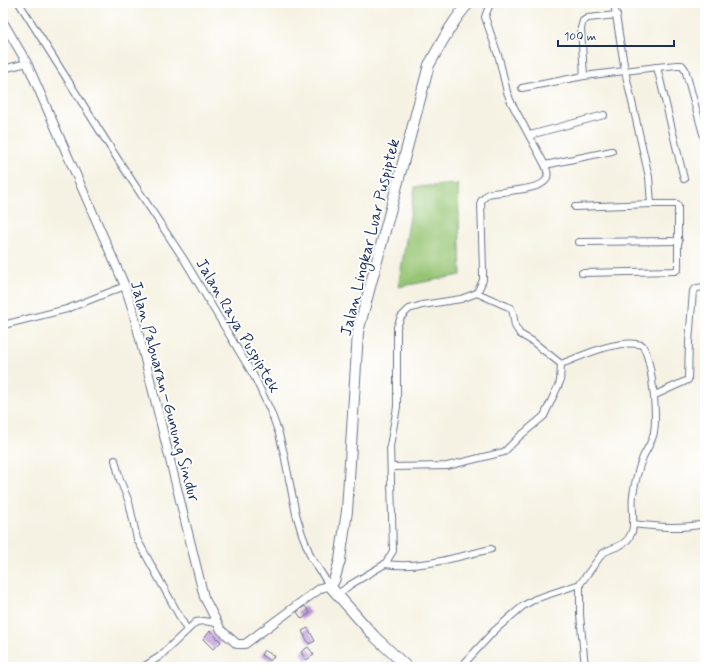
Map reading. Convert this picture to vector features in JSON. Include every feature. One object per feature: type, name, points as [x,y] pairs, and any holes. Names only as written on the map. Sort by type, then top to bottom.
[{"type":"main road","name":"Jalan Lingkar Luar Puspiptek","points":[[329,585],[334,580],[340,560],[347,511],[358,332],[429,65],[442,41],[463,9],[469,3]]},
{"type":"main road","name":"Jalan Raya Puspiptek","points":[[329,585],[374,636],[407,667]]},
{"type":"street","name":"Jalan Raya Puspiptek","points":[[20,3],[117,158],[184,261],[255,378],[271,412],[279,434],[296,514],[302,534],[311,557],[329,585]]},
{"type":"street","points":[[337,595],[350,585],[385,564],[391,556],[394,545],[391,439],[397,407],[397,327],[401,317],[409,309],[422,305],[461,299],[476,292],[483,280],[484,271],[481,201],[488,194],[537,187],[545,182],[547,176],[545,165],[507,92],[499,58],[485,17],[489,6],[493,3]]},
{"type":"street","points":[[614,3],[625,71],[648,177],[651,204]]},
{"type":"street","points":[[584,76],[581,28],[583,20],[588,18],[616,15]]},
{"type":"street","name":"Jalan Pabuaran–Gunung Sindur","points":[[3,22],[27,63],[125,286],[133,310],[204,597],[221,630],[237,644],[246,644],[321,588],[329,585]]},
{"type":"street","points":[[3,69],[27,63]]},
{"type":"street","points":[[522,88],[584,76],[682,65],[685,69],[705,141]]},
{"type":"street","points":[[657,67],[684,179]]},
{"type":"street","points":[[530,135],[604,114]]},
{"type":"street","points":[[545,165],[612,150]]},
{"type":"street","points":[[575,207],[651,204],[677,204],[678,206],[678,269],[674,271],[582,273]]},
{"type":"street","points":[[579,242],[679,241]]},
{"type":"street","points":[[3,325],[67,309],[125,286]]},
{"type":"street","points":[[655,395],[688,380],[693,291],[697,288],[705,287]]},
{"type":"street","points":[[476,292],[511,308],[515,326],[520,334],[532,341],[560,364]]},
{"type":"street","points":[[461,667],[494,631],[523,606],[535,599],[580,584],[602,554],[622,545],[627,541],[632,533],[632,502],[637,475],[654,432],[655,395],[644,347],[629,344],[612,346],[560,364]]},
{"type":"street","points":[[392,467],[447,466],[504,452],[544,416],[560,382],[560,364]]},
{"type":"street","points":[[115,460],[128,502],[137,539],[187,630]]},
{"type":"street","points":[[633,524],[667,528],[691,527],[705,524]]},
{"type":"street","points":[[385,564],[401,566],[421,565],[491,549]]},
{"type":"street","points":[[580,584],[580,615],[585,667]]},
{"type":"street","points":[[143,667],[159,657],[198,621],[217,623]]},
{"type":"green space","points":[[458,184],[461,275],[398,287],[415,187]]},
{"type":"building","points":[[305,606],[310,613],[302,619],[297,612]]},
{"type":"building","points":[[308,628],[315,641],[309,644],[302,631]]},
{"type":"building","points":[[210,631],[221,642],[213,649],[203,639]]},
{"type":"building","points":[[308,647],[314,655],[306,660],[301,652]]},
{"type":"building","points":[[264,650],[274,656],[270,661],[261,655]]}]
